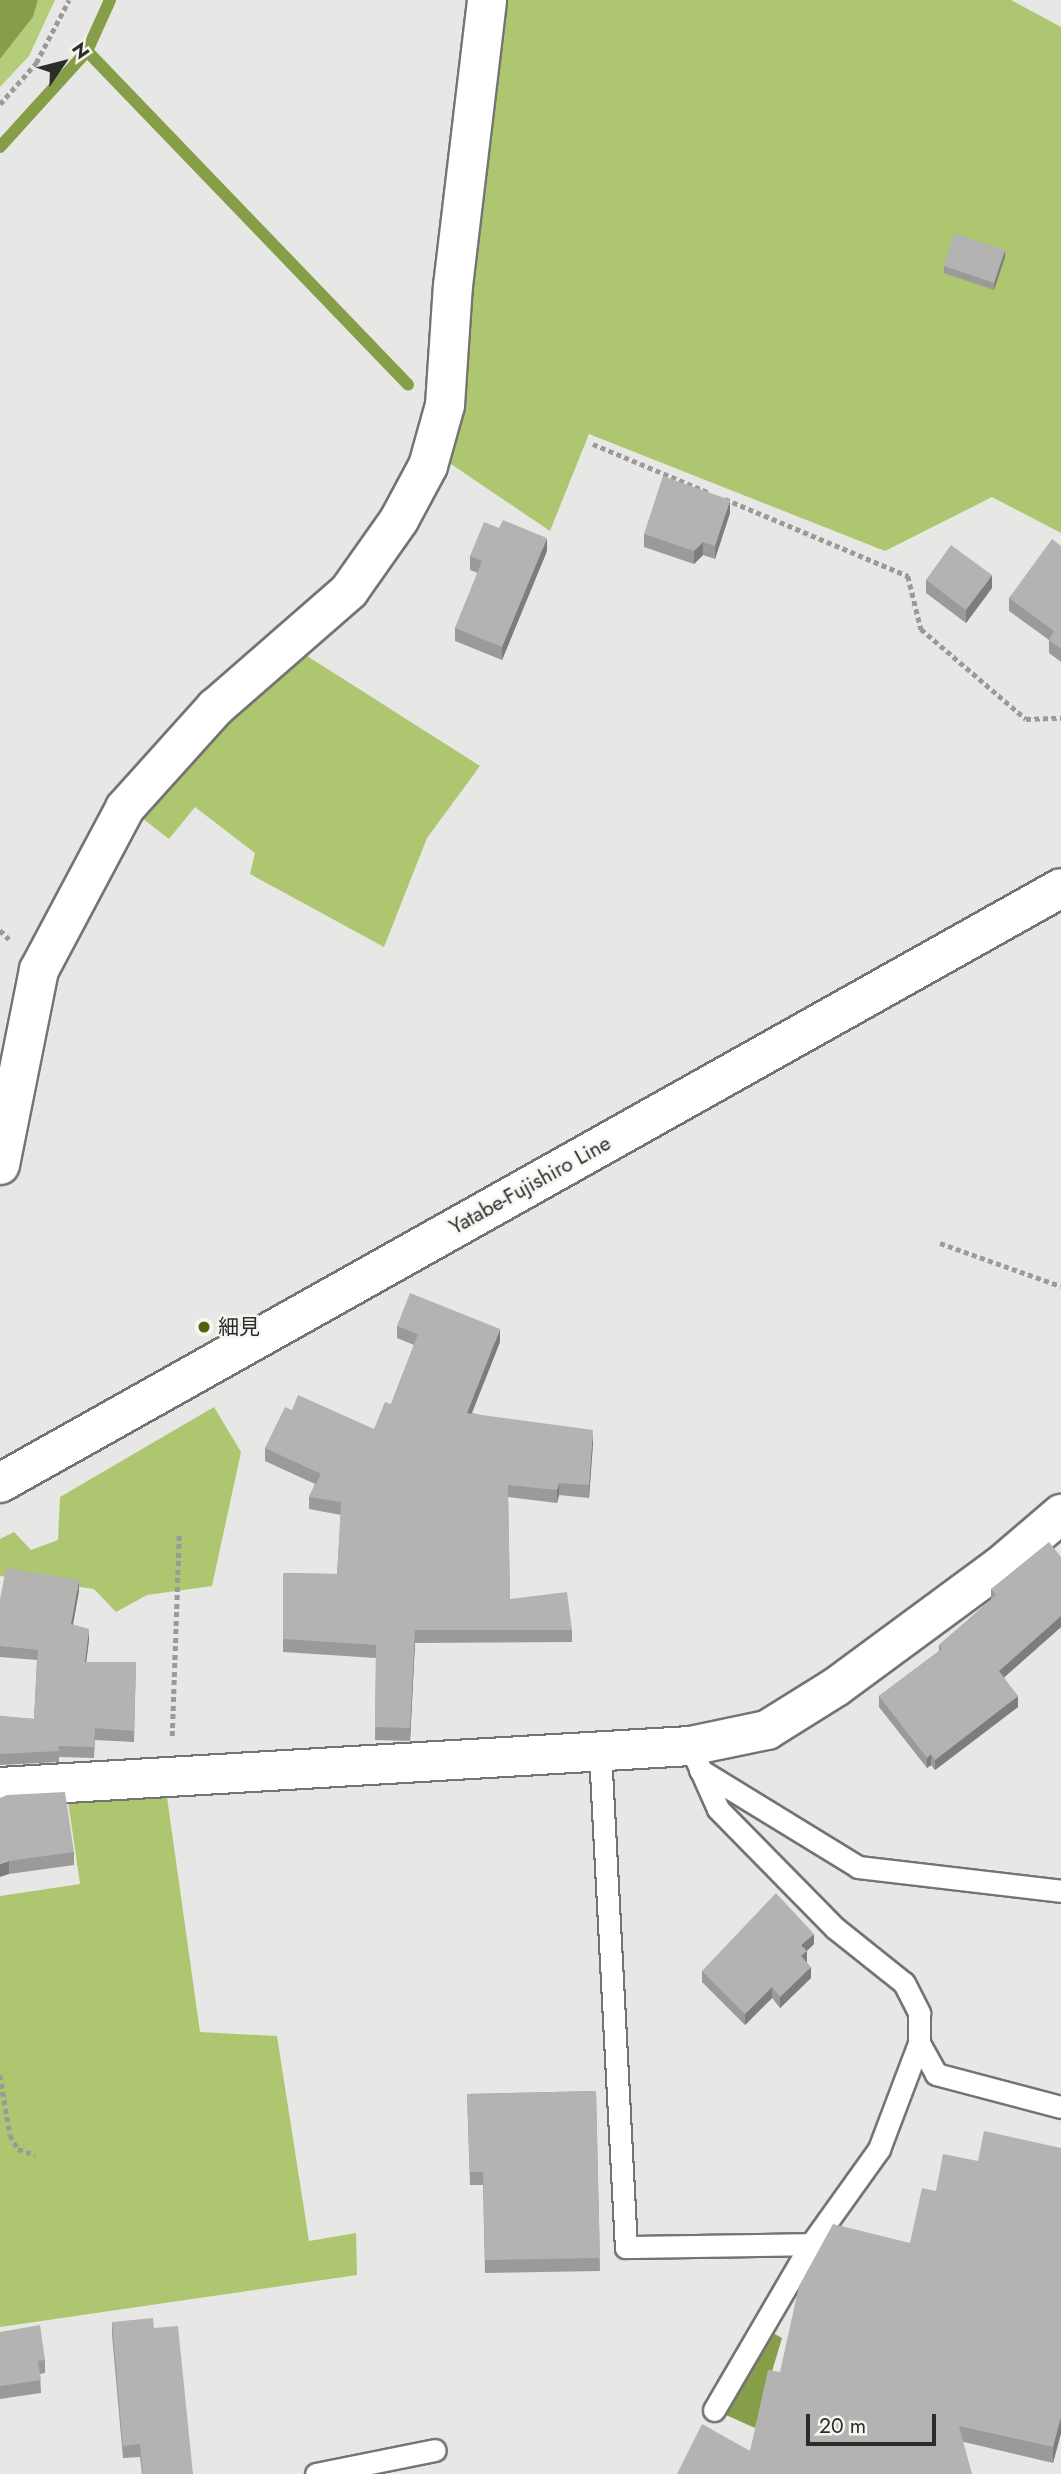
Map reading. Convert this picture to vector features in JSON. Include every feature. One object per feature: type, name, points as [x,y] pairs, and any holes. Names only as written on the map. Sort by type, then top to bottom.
[{"type":"street","points":[[0,1165],[39,970],[125,808],[215,708],[349,591],[398,520],[428,466],[445,405],[453,286],[487,0]]},
{"type":"street","name":"Yatabe-Fujishiro Line","points":[[0,1483],[1061,888]]},
{"type":"street","points":[[0,1787],[170,1774],[600,1752],[695,1758],[767,1730],[790,1716],[999,1567],[1061,1514]]},
{"type":"lane","points":[[600,1752],[626,2247],[811,2244]]},
{"type":"lane","points":[[695,1758],[858,1867],[1061,1891]]},
{"type":"lane","points":[[695,1758],[718,1809],[835,1928],[904,1983],[919,2013],[919,2043],[879,2149],[811,2244],[714,2410]]},
{"type":"lane","points":[[919,2043],[936,2074],[1061,2107]]},
{"type":"lane","points":[[316,2474],[436,2450]]},
{"type":"path","points":[[0,104],[36,63],[69,0]]},
{"type":"path","points":[[593,444],[908,576],[921,629],[1026,719],[1061,718]]},
{"type":"path","points":[[940,1243],[1061,1286]]},
{"type":"path","points":[[170,1774],[179,1534]]},
{"type":"path","points":[[0,2076],[10,2135],[18,2149],[35,2155]]},
{"type":"shaded area","points":[[0,0],[38,0],[33,17],[0,59]]},
{"type":"shaded area","points":[[38,0],[55,0],[29,56],[0,87],[0,59],[33,17]]},
{"type":"shaded area","points":[[503,0],[1011,0],[1061,27],[1061,533],[992,497],[885,551],[589,434],[550,531],[445,460]]},
{"type":"shaded area","points":[[304,654],[480,766],[427,838],[384,947],[250,874],[255,853],[195,807],[169,839],[142,818],[237,711]]},
{"type":"shaded area","points":[[214,1407],[241,1452],[212,1586],[147,1595],[116,1612],[94,1589],[0,1576],[0,1539],[14,1532],[31,1550],[58,1540],[60,1497]]},
{"type":"shaded area","points":[[167,1797],[200,2032],[277,2036],[309,2241],[356,2233],[357,2275],[0,2327],[0,1896],[80,1884],[68,1801]]},
{"type":"shaded area","points":[[773,2333],[782,2338],[755,2428],[726,2415]]},
{"type":"building","points":[[954,233],[1005,250],[994,283],[944,266]]},
{"type":"building","points":[[663,476],[730,500],[715,546],[703,542],[694,551],[644,534]]},
{"type":"building","points":[[503,520],[547,538],[502,647],[455,628],[482,561],[470,556],[484,522],[499,528]]},
{"type":"building","points":[[1052,539],[1061,546],[1061,649],[1049,640],[1054,631],[1009,598]]},
{"type":"building","points":[[951,545],[992,575],[966,610],[926,580]]},
{"type":"building","points":[[410,1293],[500,1329],[467,1413],[593,1430],[589,1485],[559,1483],[557,1490],[508,1485],[510,1599],[567,1592],[572,1630],[415,1630],[410,1728],[375,1727],[376,1645],[283,1639],[283,1573],[337,1574],[341,1502],[309,1497],[321,1474],[265,1448],[285,1407],[292,1410],[298,1395],[374,1429],[385,1402],[391,1404],[418,1334],[397,1326]]},
{"type":"building","points":[[1049,1542],[1061,1557],[1061,1616],[999,1671],[1018,1696],[935,1760],[931,1754],[927,1758],[879,1696],[942,1649],[939,1645],[996,1595],[991,1589]]},
{"type":"building","points":[[6,1568],[79,1580],[71,1624],[89,1629],[85,1662],[136,1662],[134,1731],[95,1728],[94,1747],[58,1746],[59,1751],[0,1754],[0,1716],[34,1719],[38,1650],[0,1646],[0,1600]]},
{"type":"building","points":[[65,1792],[74,1852],[0,1864],[0,1798],[7,1795]]},
{"type":"building","points":[[776,1893],[814,1934],[801,1945],[807,1951],[801,1956],[811,1967],[780,1997],[772,1987],[745,2014],[702,1971]]},
{"type":"building","points":[[596,2091],[600,2258],[485,2260],[483,2172],[470,2172],[467,2094]]},
{"type":"building","points":[[984,2131],[1061,2148],[1061,2417],[1053,2447],[959,2426],[972,2474],[677,2474],[702,2424],[750,2451],[768,2370],[780,2372],[799,2286],[833,2224],[910,2243],[922,2188],[936,2191],[943,2154],[978,2161]]},
{"type":"building","points":[[153,2318],[154,2328],[178,2326],[193,2474],[143,2474],[140,2444],[123,2446],[112,2322]]},
{"type":"building","points":[[40,2325],[45,2360],[38,2361],[41,2380],[0,2386],[0,2332]]},
{"type":"waterway","points":[[0,147],[87,51],[110,0]]},
{"type":"waterway","points":[[87,51],[408,385]]},
{"type":"place","name":"細見","points":[[204,1327]]}]
